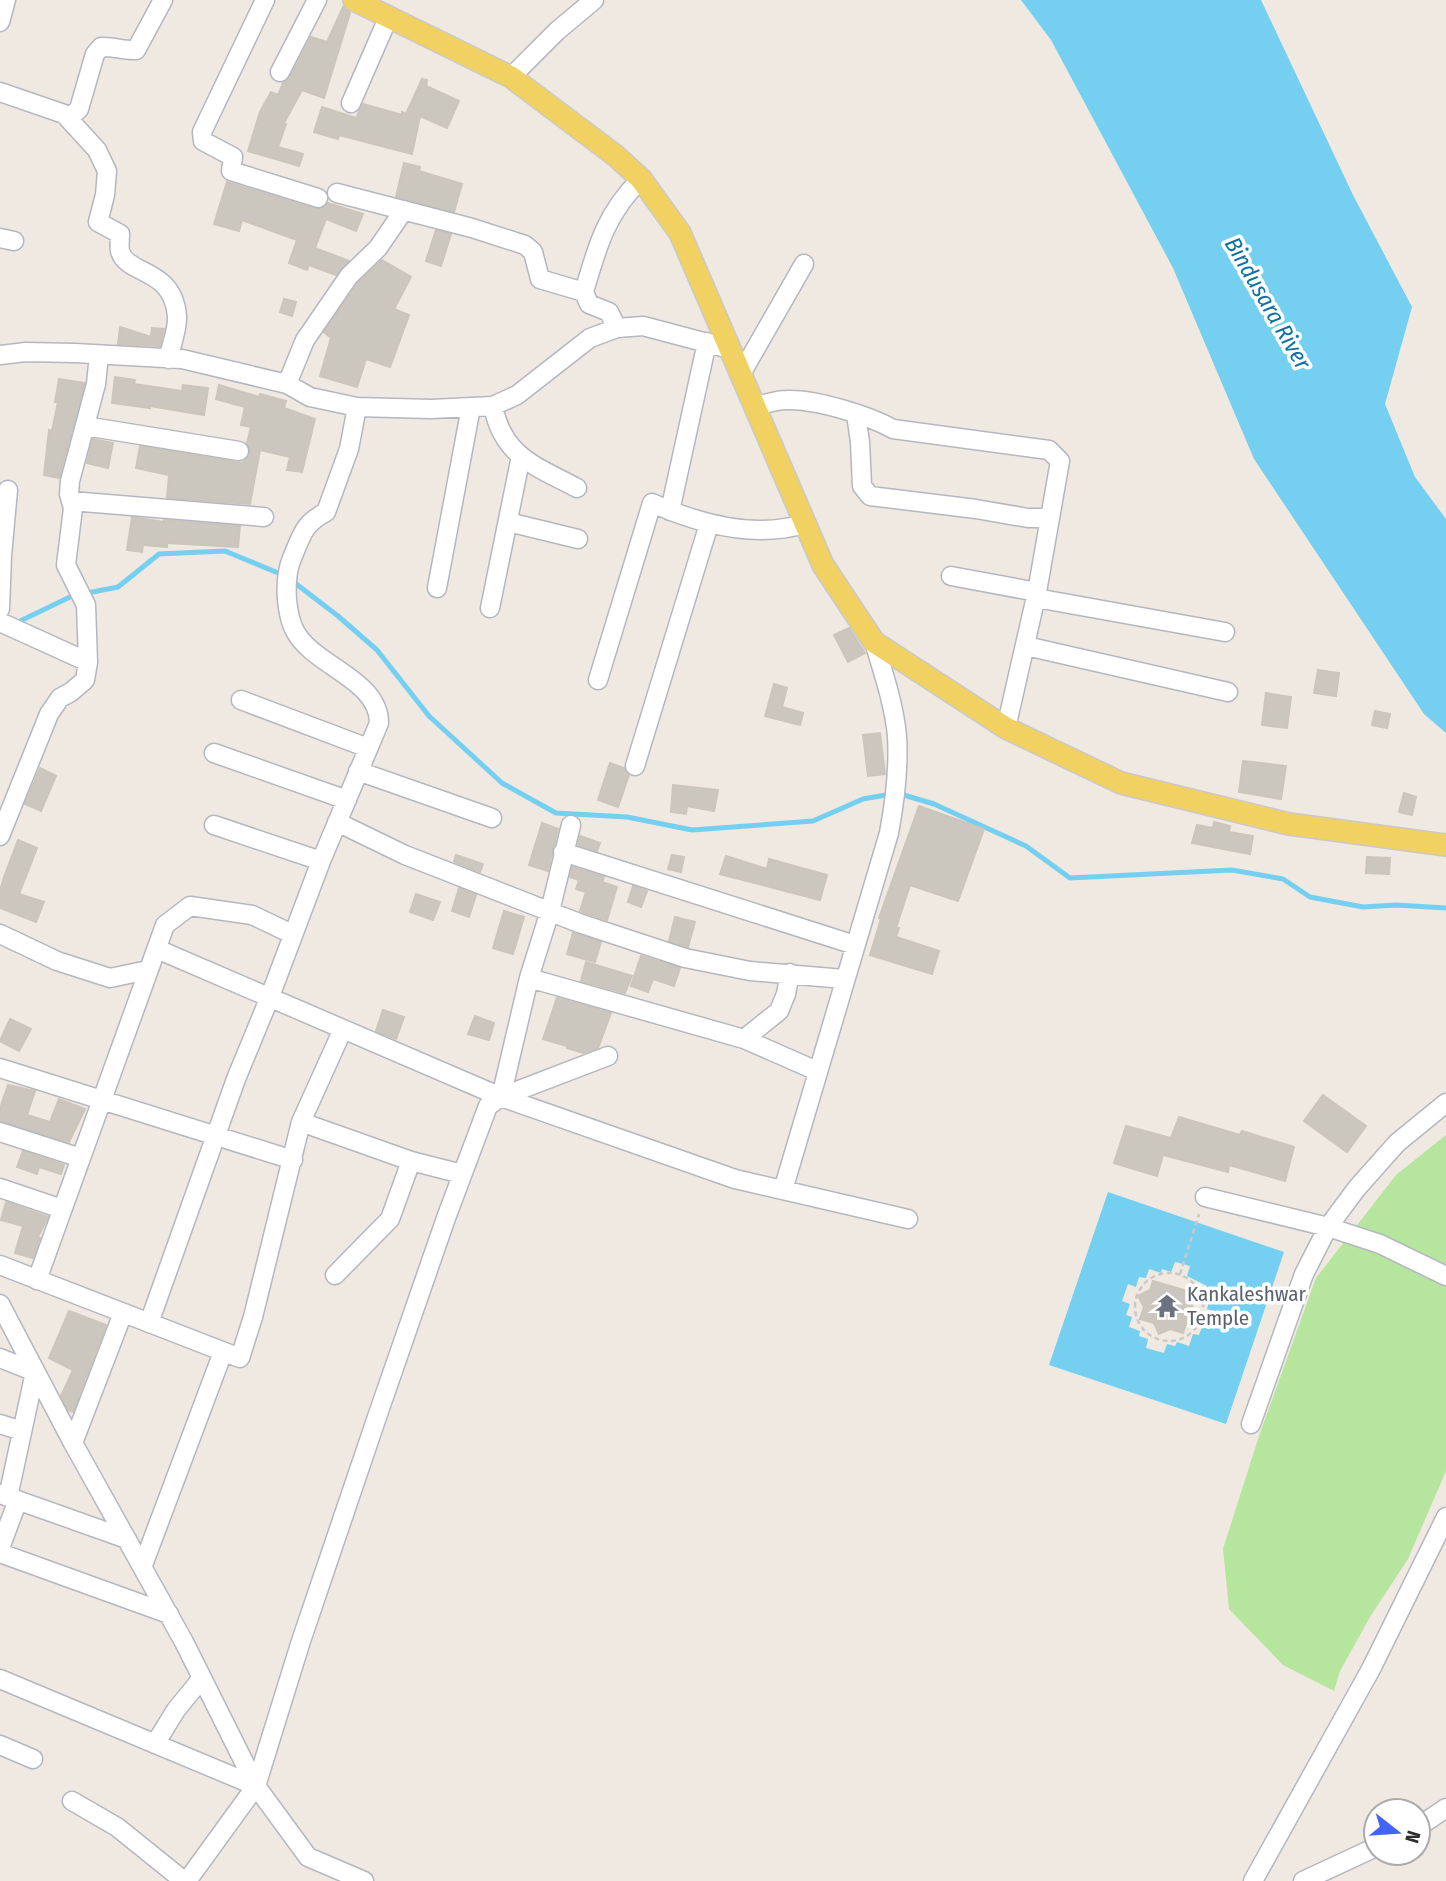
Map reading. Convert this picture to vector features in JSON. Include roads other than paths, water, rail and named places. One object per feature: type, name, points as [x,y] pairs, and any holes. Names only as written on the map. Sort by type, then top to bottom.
[{"type":"main road","points":[[354,0],[511,77],[616,156],[654,194],[680,233],[823,565],[874,642],[1006,728],[1121,783],[1289,824],[1446,845]]},
{"type":"street","points":[[0,22],[6,0]]},
{"type":"street","points":[[69,118],[79,109],[95,54],[101,47],[111,46],[127,51],[136,50],[163,0]]},
{"type":"street","points":[[265,0],[202,132],[203,141],[233,158],[231,171],[318,198]]},
{"type":"street","points":[[280,72],[317,0]]},
{"type":"street","points":[[511,77],[557,31],[594,0]]},
{"type":"street","points":[[351,103],[388,18]]},
{"type":"street","points":[[0,92],[64,114],[97,150],[107,171],[105,195],[98,222],[120,234],[121,252],[130,265],[153,274],[171,291],[178,318],[168,359]]},
{"type":"street","points":[[617,328],[609,312],[589,304],[584,292],[609,218],[623,197],[640,179]]},
{"type":"street","points":[[337,192],[525,245],[533,252],[540,279],[584,292]]},
{"type":"street","points":[[287,384],[305,340],[349,276],[378,248],[404,210]]},
{"type":"street","points":[[741,374],[804,264]]},
{"type":"street","points":[[0,355],[26,352],[182,359],[287,384],[310,397],[357,407],[430,410],[494,406],[517,395],[590,338],[617,328],[643,326],[730,349]]},
{"type":"street","points":[[670,511],[707,342]]},
{"type":"street","points":[[0,836],[49,714],[60,698],[85,680],[88,662],[86,605],[66,565],[73,508],[70,481],[96,384],[99,355]]},
{"type":"street","points":[[754,407],[786,400],[815,403],[876,419],[893,429],[1049,450],[1060,461],[1037,595],[1006,728]]},
{"type":"street","points":[[494,406],[497,425],[506,442],[521,456],[577,488]]},
{"type":"street","points":[[149,1323],[216,1134],[292,933],[379,723],[379,710],[370,697],[295,633],[288,611],[289,564],[310,520],[326,512],[349,449],[357,407]]},
{"type":"street","points":[[437,588],[471,407]]},
{"type":"street","points":[[856,414],[862,485],[870,496],[1049,518]]},
{"type":"street","points":[[85,426],[239,451]]},
{"type":"street","points":[[490,608],[521,456]]},
{"type":"street","points":[[0,609],[8,490]]},
{"type":"street","points":[[71,501],[264,517]]},
{"type":"street","points":[[598,680],[652,503],[709,524],[752,530],[773,530],[804,524]]},
{"type":"street","points":[[508,522],[578,539]]},
{"type":"street","points":[[635,766],[709,524]]},
{"type":"street","points":[[951,576],[1224,632]]},
{"type":"street","points":[[0,622],[88,662]]},
{"type":"street","points":[[783,1190],[889,833],[897,793],[897,736],[874,642]]},
{"type":"street","points":[[1026,646],[1228,692]]},
{"type":"street","points":[[241,700],[368,748]]},
{"type":"street","points":[[214,753],[347,800]]},
{"type":"street","points":[[358,771],[492,818]]},
{"type":"street","points":[[337,822],[405,855],[550,911],[685,958],[750,971],[844,979]]},
{"type":"street","points":[[214,825],[321,861]]},
{"type":"street","points":[[501,1097],[529,978],[550,911],[571,825]]},
{"type":"street","points":[[563,852],[855,946]]},
{"type":"street","points":[[37,1280],[165,925],[190,906],[252,915],[292,933]]},
{"type":"street","points":[[0,934],[57,961],[110,978],[148,970]]},
{"type":"street","points":[[157,948],[269,999],[501,1097],[735,1179],[908,1219]]},
{"type":"street","points":[[744,1039],[779,1011],[790,973]]},
{"type":"street","points":[[529,978],[744,1039],[817,1071]]},
{"type":"street","points":[[0,1265],[240,1358],[253,1317],[302,1122],[343,1029]]},
{"type":"street","points":[[72,1801],[117,1827],[185,1881],[256,1786],[301,1641],[462,1174],[488,1106],[501,1097],[608,1056]]},
{"type":"street","points":[[0,1068],[293,1160]]},
{"type":"street","points":[[1251,1424],[1304,1274],[1328,1227],[1396,1143],[1446,1103]]},
{"type":"street","points":[[302,1122],[411,1161],[462,1174]]},
{"type":"street","points":[[0,1132],[81,1158]]},
{"type":"street","points":[[335,1275],[390,1219],[411,1161]]},
{"type":"street","points":[[0,1188],[62,1209]]},
{"type":"street","points":[[1205,1197],[1328,1227],[1380,1244],[1446,1276]]},
{"type":"street","points":[[0,1304],[73,1443],[169,1614],[256,1786],[308,1857],[364,1881]]},
{"type":"street","points":[[73,1443],[123,1313]]},
{"type":"street","points":[[142,1565],[223,1352]]},
{"type":"street","points":[[0,1358],[35,1372]]},
{"type":"street","points":[[35,1372],[0,1551],[169,1614]]},
{"type":"street","points":[[0,1424],[22,1432]]},
{"type":"street","points":[[9,1497],[127,1539]]},
{"type":"street","points":[[1253,1881],[1371,1668],[1446,1517]]},
{"type":"street","points":[[155,1744],[176,1710],[202,1678]]},
{"type":"street","points":[[0,1679],[256,1786]]},
{"type":"street","points":[[0,1745],[33,1759]]},
{"type":"street","points":[[1303,1881],[1362,1854]]},
{"type":"water","name":"Bindusara River","points":[[1021,0],[1261,0],[1353,195],[1412,307],[1385,404],[1415,477],[1446,519],[1446,733],[1424,714],[1254,459],[1173,268],[1051,40]]},
{"type":"water","points":[[1108,1192],[1284,1252],[1226,1424],[1049,1365]],"holes":[[[1175,1262],[1190,1266],[1187,1276],[1207,1286],[1204,1296],[1210,1299],[1207,1309],[1216,1312],[1210,1329],[1202,1327],[1199,1335],[1193,1334],[1189,1346],[1177,1342],[1175,1346],[1167,1344],[1164,1353],[1146,1348],[1148,1339],[1139,1336],[1140,1331],[1129,1327],[1132,1317],[1126,1315],[1130,1304],[1122,1301],[1128,1284],[1136,1287],[1139,1277],[1146,1278],[1149,1269],[1161,1273],[1162,1269],[1171,1272]]]},
{"type":"waterway","points":[[16,623],[72,596],[118,587],[159,554],[225,551],[283,575]]},
{"type":"waterway","points":[[291,580],[377,650],[429,716],[502,783],[556,813],[627,817],[692,830],[813,821],[863,799],[897,793],[934,804],[1026,846],[1070,878],[1232,870],[1283,879],[1310,897],[1363,907],[1396,905],[1446,908]]},
{"type":"place","name":"Kankaleshwar Temple","points":[[1167,1306]]}]
